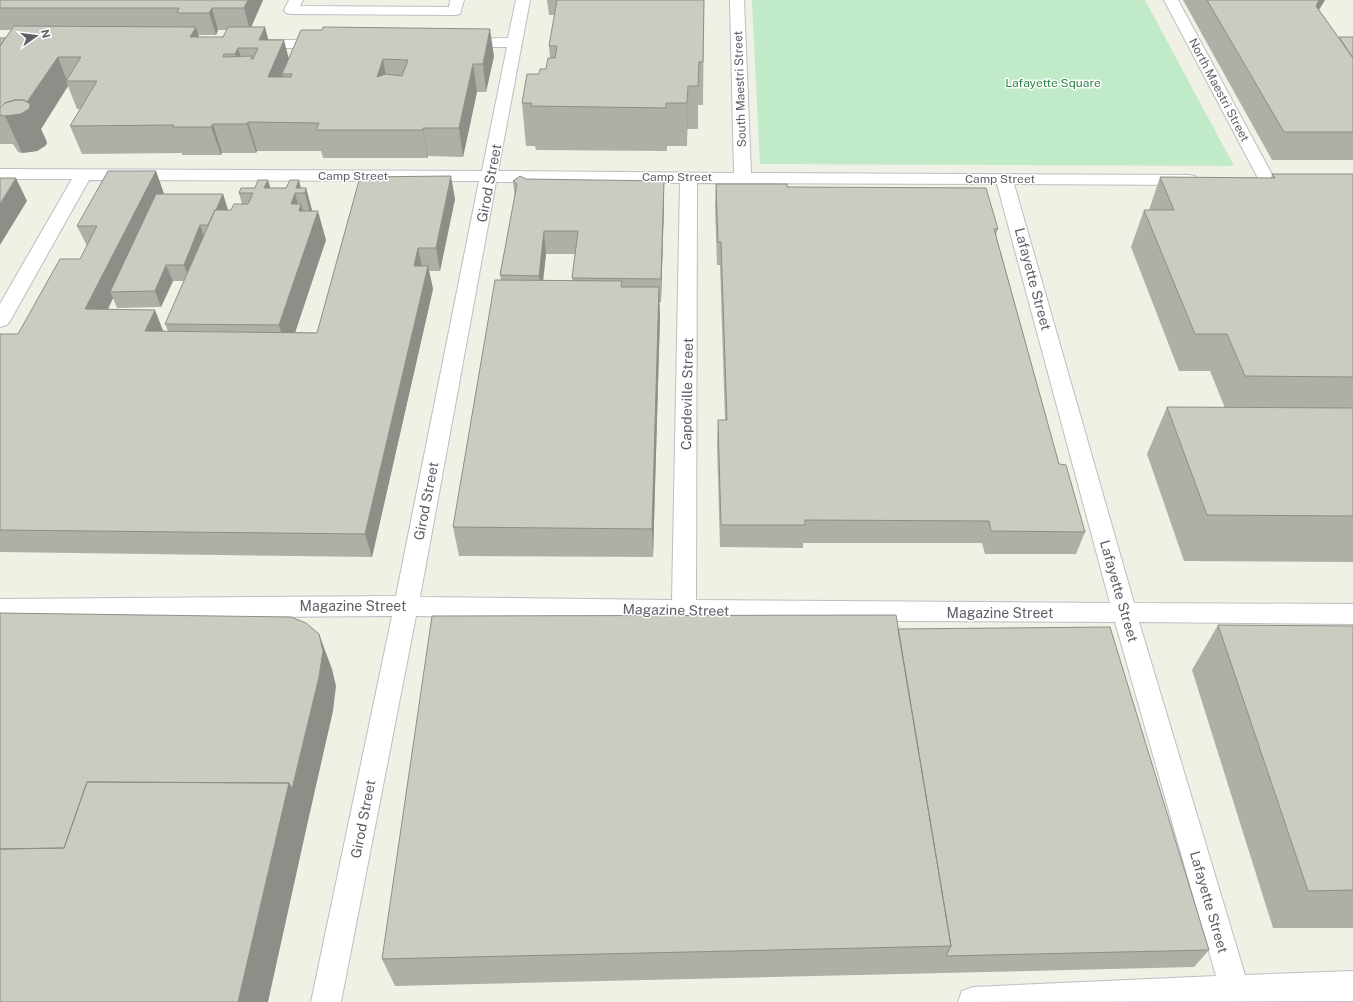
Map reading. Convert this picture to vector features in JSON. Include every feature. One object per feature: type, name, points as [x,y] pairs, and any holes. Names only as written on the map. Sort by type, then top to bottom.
[{"type":"street","points":[[296,0],[291,10],[352,5],[456,6]]},
{"type":"street","name":"Girod Street","points":[[326,1002],[406,606],[523,0]]},
{"type":"street","name":"South Maestri Street","points":[[737,0],[743,178]]},
{"type":"street","name":"North Maestri Street","points":[[1171,0],[1267,180]]},
{"type":"street","points":[[452,43],[515,42]]},
{"type":"street","points":[[246,44],[341,44]]},
{"type":"street","name":"Camp Street","points":[[0,174],[1206,180]]},
{"type":"street","points":[[0,321],[84,174]]},
{"type":"street","name":"Capdeville Street","points":[[684,610],[689,177]]},
{"type":"street","name":"Lafayette Street","points":[[1004,179],[1125,614],[1236,996]]},
{"type":"street","name":"Magazine Street","points":[[0,609],[406,606],[1125,614],[1353,614]]},
{"type":"street","points":[[973,1002],[1236,996],[1353,986]]},
{"type":"green space","name":"Lafayette Square","points":[[752,0],[1145,0],[1234,166],[760,164]]},
{"type":"building","points":[[0,0],[248,0],[244,8],[212,8],[209,13],[177,13],[179,8],[0,8]]},
{"type":"building","points":[[557,0],[704,0],[703,62],[699,62],[698,86],[688,86],[687,103],[666,103],[666,108],[531,106],[532,103],[522,103],[527,74],[539,74],[540,69],[546,69],[548,58],[555,58],[557,46],[549,46]]},
{"type":"building","points":[[1207,0],[1319,0],[1316,6],[1353,58],[1353,132],[1284,132]]},
{"type":"building","points":[[14,26],[196,27],[190,37],[223,37],[228,27],[265,27],[259,40],[284,40],[268,77],[291,77],[292,74],[282,74],[301,30],[322,30],[323,27],[490,29],[483,64],[473,64],[459,128],[423,128],[423,130],[316,130],[319,123],[248,122],[247,124],[213,124],[211,127],[173,127],[174,125],[70,126],[97,81],[66,81],[81,57],[58,57],[27,102],[24,100],[15,100],[5,103],[0,108],[0,46]],"holes":[[[238,48],[258,48],[253,59],[251,59],[252,56],[223,57],[224,54],[235,54]],[[383,59],[408,60],[402,76],[386,74],[377,77]]]},
{"type":"building","points":[[1339,37],[1353,37],[1353,58]]},
{"type":"building","points":[[0,38],[5,38],[0,46]]},
{"type":"building","points":[[15,100],[24,100],[30,104],[29,109],[21,114],[5,116],[0,115],[0,108],[5,103]]},
{"type":"building","points":[[108,171],[156,171],[85,309],[155,310],[145,331],[317,333],[360,177],[451,176],[436,248],[418,248],[414,266],[428,266],[365,534],[0,530],[0,334],[18,334],[60,259],[80,259],[97,226],[77,226]]},
{"type":"building","points":[[1272,174],[1353,174],[1353,377],[1245,376],[1227,334],[1195,334],[1144,210],[1174,210],[1160,177],[1275,178]]},
{"type":"building","points":[[520,176],[526,179],[664,181],[661,279],[572,278],[578,231],[544,231],[539,276],[500,275],[517,184],[513,181]]},
{"type":"building","points":[[0,178],[16,178],[0,204]]},
{"type":"building","points":[[258,180],[268,180],[264,188],[286,188],[290,180],[299,180],[296,188],[306,188],[305,193],[295,193],[291,204],[301,204],[299,211],[318,211],[279,325],[165,324],[215,210],[231,210],[234,204],[248,204],[253,193],[239,193],[241,188],[255,188]]},
{"type":"building","points":[[716,184],[787,184],[787,187],[986,188],[998,229],[994,229],[1059,464],[1066,465],[1085,532],[991,531],[989,521],[805,520],[805,525],[721,525],[718,420],[727,420],[721,242],[718,242]]},
{"type":"building","points":[[156,194],[223,194],[208,225],[200,225],[184,265],[166,265],[155,291],[110,292]]},
{"type":"building","points":[[495,280],[622,281],[621,287],[659,287],[652,529],[453,527]]},
{"type":"building","points":[[1167,407],[1353,408],[1353,516],[1207,515]]},
{"type":"building","points":[[0,613],[291,617],[306,623],[319,634],[323,651],[319,677],[292,789],[289,783],[87,782],[64,848],[0,849]]},
{"type":"building","points":[[896,615],[951,946],[382,959],[432,616]]},
{"type":"building","points":[[1218,625],[1353,626],[1353,890],[1308,891]]},
{"type":"building","points":[[1110,627],[1209,950],[946,956],[951,946],[898,629]]},
{"type":"building","points":[[87,782],[289,783],[238,1002],[0,1002],[0,849],[64,848]]}]
